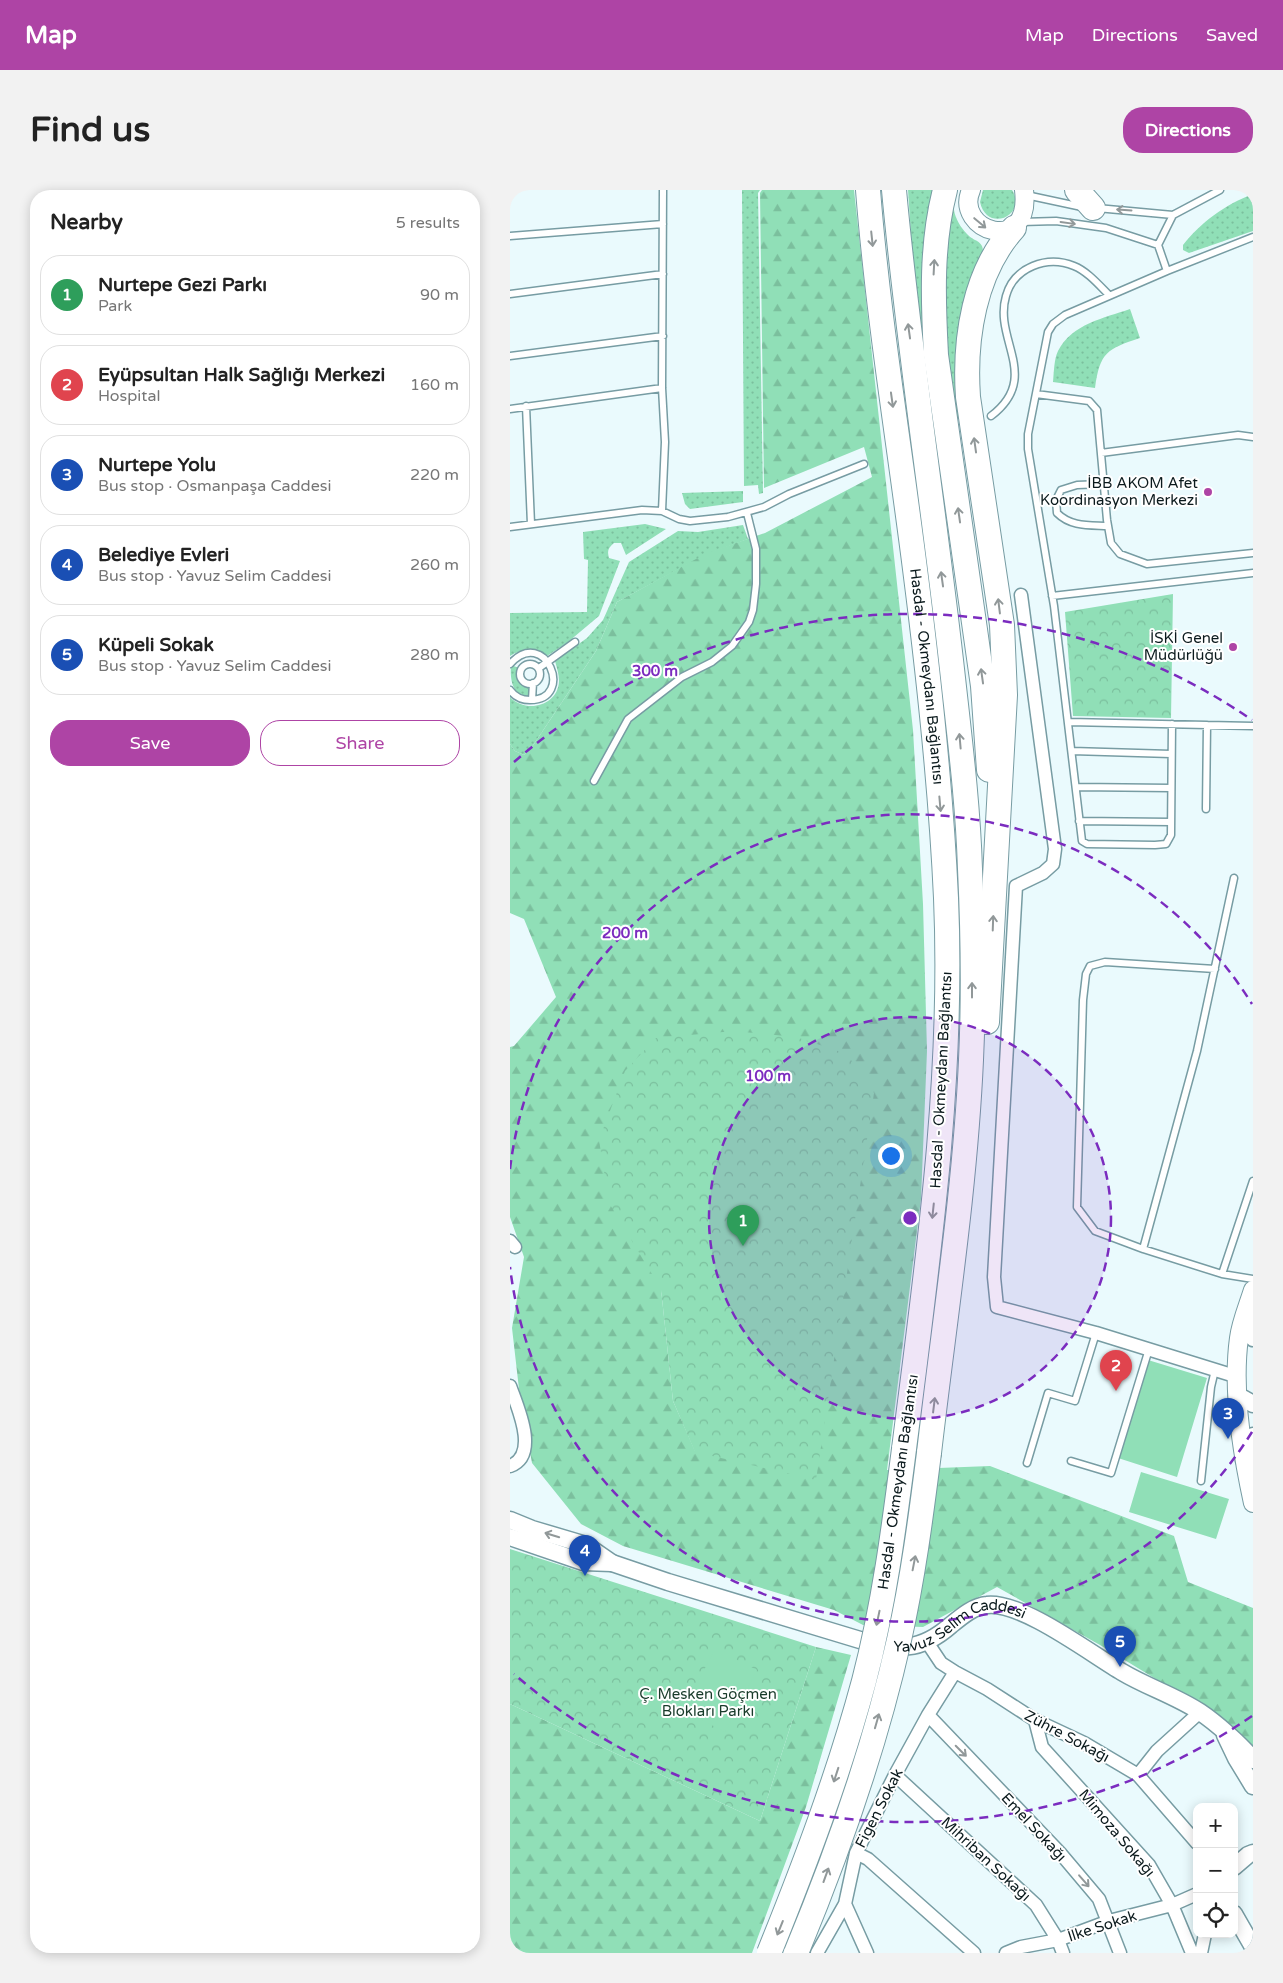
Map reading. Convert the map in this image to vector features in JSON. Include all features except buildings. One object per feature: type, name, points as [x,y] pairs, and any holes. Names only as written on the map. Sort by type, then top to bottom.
[{"type":"highway","name":"Hasdal - Okmeydanı Bağlantısı","points":[[769,1953],[819,1824],[846,1743],[864,1680],[891,1553],[924,1289],[941,1128],[946,1024],[946,901],[940,805],[924,642],[880,306],[868,190]]},
{"type":"highway","name":"Hasdal - Okmeydanı Bağlantısı","points":[[796,1953],[846,1821],[890,1678],[916,1555],[963,1161],[971,1062],[970,864],[959,729],[944,594],[908,321],[894,190]]},
{"type":"highway","points":[[945,190],[934,266],[933,301],[936,355],[983,686],[992,817],[996,846]]},
{"type":"highway","points":[[1077,190],[1093,208]]},
{"type":"highway","points":[[963,1161],[975,1124],[981,1094],[990,980],[996,846],[1004,742],[1003,654],[998,598],[968,397],[966,367],[972,320],[986,274],[1005,238],[1017,225]]},
{"type":"main road","points":[[971,190],[968,204],[971,214],[979,225],[994,231],[1004,231],[1017,225],[1024,213],[1025,192]]},
{"type":"main road","points":[[1253,1290],[1249,1316],[1239,1338],[1238,1377],[1245,1395],[1244,1460],[1253,1503]]},
{"type":"street","points":[[1021,595],[1055,848],[1053,864],[1043,873],[1016,886],[994,1277],[997,1307],[1096,1333],[1238,1377]]},
{"type":"street","points":[[1249,1316],[1253,1338]]},
{"type":"street","points":[[510,1386],[524,1423],[526,1442],[521,1456],[510,1466]]},
{"type":"street","points":[[1245,1395],[1253,1404]]},
{"type":"street","points":[[1244,1460],[1253,1436]]},
{"type":"street","name":"Yavuz Selim Caddesi","points":[[510,1520],[532,1529],[586,1545],[612,1563],[668,1582],[889,1647],[912,1646],[927,1642],[975,1608],[988,1604],[1008,1607],[1039,1622],[1123,1673],[1200,1712],[1224,1733],[1253,1786]]},
{"type":"street","name":"Yavuz Selim Caddesi","points":[[510,1537],[583,1562],[612,1563]]},
{"type":"street","name":"Zühre Sokağı","points":[[927,1642],[942,1663],[955,1672],[987,1689],[1035,1720],[1084,1743],[1138,1775],[1193,1838]]},
{"type":"street","name":"Figen Sokak","points":[[816,1953],[845,1904],[856,1853],[895,1775],[928,1715],[955,1672]]},
{"type":"street","points":[[1138,1775],[1157,1750],[1200,1712]]},
{"type":"street","name":"Emel Sokağı","points":[[928,1715],[1068,1862],[1099,1899],[1120,1953]]},
{"type":"street","name":"Mimoza Sokağı","points":[[1035,1720],[1042,1747],[1149,1866],[1172,1905],[1192,1953]]},
{"type":"street","points":[[1224,1733],[1246,1750],[1253,1760]]},
{"type":"street","name":"Mihriban Sokağı","points":[[895,1775],[1036,1905],[1058,1940],[1062,1953]]},
{"type":"street","points":[[1238,1863],[1251,1852]]},
{"type":"street","points":[[856,1853],[868,1859],[974,1953]]},
{"type":"street","name":"İlke Sokak","points":[[1006,1953],[1021,1947],[1058,1940],[1109,1921],[1172,1905],[1193,1896]]},
{"type":"street","points":[[845,1904],[867,1953]]},
{"type":"street","points":[[1238,1921],[1253,1947]]},
{"type":"street","points":[[1202,1953],[1204,1938]]},
{"type":"lane","points":[[662,512],[665,442],[662,388],[663,190]]},
{"type":"lane","points":[[1025,192],[1093,208],[1173,215],[1220,190]]},
{"type":"lane","points":[[1167,271],[1158,245],[1173,215]]},
{"type":"lane","points":[[1017,225],[1056,221],[1106,228],[1158,245]]},
{"type":"lane","points":[[510,236],[663,224]]},
{"type":"lane","points":[[1172,724],[1171,822],[1169,840],[1166,844],[1087,844],[1082,841],[1069,722],[1052,596],[1028,449],[1028,434],[1048,332],[1053,324],[1065,315],[1109,295],[1253,236]]},
{"type":"lane","points":[[991,416],[1000,410],[1009,397],[1013,384],[1016,365],[1006,330],[1005,297],[1010,284],[1020,273],[1033,265],[1061,262],[1075,266],[1109,295]]},
{"type":"lane","points":[[510,294],[663,274]]},
{"type":"lane","points":[[510,356],[663,336]]},
{"type":"lane","points":[[510,409],[662,388]]},
{"type":"lane","points":[[1036,394],[1089,401],[1097,410],[1108,526],[1111,543],[1120,554],[1147,564],[1253,553]]},
{"type":"lane","points":[[526,406],[531,524]]},
{"type":"lane","points":[[1101,453],[1238,436],[1253,437]]},
{"type":"lane","points":[[510,528],[642,510],[662,512],[678,519],[690,521],[728,517],[746,513],[864,464]]},
{"type":"lane","points":[[1103,484],[1077,485],[1061,490],[1056,500],[1057,513],[1065,521],[1075,524],[1108,526]]},
{"type":"lane","points":[[594,781],[628,719],[682,677],[712,662],[732,646],[749,622],[753,610],[756,584],[756,549],[746,513]]},
{"type":"lane","points":[[1052,596],[1253,573]]},
{"type":"lane","points":[[539,668],[575,642]]},
{"type":"lane","points":[[510,690],[519,698],[532,700],[542,697],[552,685],[553,669],[544,657],[529,653],[522,654],[511,662],[522,668]]},
{"type":"lane","points":[[530,664],[539,668],[539,678],[533,683],[528,684],[523,680],[520,674],[522,668],[530,664]]},
{"type":"lane","points":[[532,700],[533,683]]},
{"type":"lane","points":[[1069,722],[1253,726]]},
{"type":"lane","points":[[1206,809],[1207,725]]},
{"type":"lane","points":[[1072,751],[1171,754]]},
{"type":"lane","points":[[1076,787],[1171,788]]},
{"type":"lane","points":[[1079,821],[1171,822]]},
{"type":"lane","points":[[1143,1249],[1197,1051],[1234,878]]},
{"type":"lane","points":[[1215,969],[1104,962],[1090,966],[1086,974],[1083,1000],[1077,1207],[1094,1231],[1222,1274],[1253,1279]]},
{"type":"lane","points":[[1222,1274],[1253,1181]]},
{"type":"lane","points":[[1026,1463],[1048,1393],[1075,1401],[1096,1333]]},
{"type":"lane","points":[[1071,1461],[1111,1472],[1149,1349]]},
{"type":"lane","points":[[1201,1482],[1211,1387],[1215,1370]]},
{"type":"green space","points":[[742,190],[760,190],[758,193],[763,493],[759,494],[758,485],[744,486]]},
{"type":"green space","points":[[762,190],[854,190],[913,730],[923,904],[927,1051],[921,1199],[887,1470],[990,1466],[1174,1536],[1188,1582],[1253,1608],[1253,1758],[1233,1726],[1100,1645],[997,1587],[923,1627],[863,1625],[834,1610],[623,1546],[581,1524],[532,1463],[519,1389],[512,1328],[524,1257],[510,1217],[510,1047],[514,1046],[556,997],[524,919],[510,913],[510,744],[515,751],[524,755],[532,747],[596,651],[617,602],[707,553],[765,533],[872,477],[864,447],[764,488],[760,193]],"holes":[[[661,1289],[695,1451],[673,1401]]]},
{"type":"green space","points":[[908,190],[955,190],[954,208],[957,220],[965,232],[980,243],[983,249],[964,305],[957,338],[958,378],[963,418],[954,420],[927,373],[912,250]]},
{"type":"green space","points":[[983,190],[1012,190],[1016,199],[1015,207],[1011,213],[997,219],[990,217],[984,212],[980,202]]},
{"type":"green space","points":[[1253,194],[1253,231],[1189,253],[1183,250],[1183,245],[1197,229],[1223,209]]},
{"type":"green space","points":[[1130,309],[1140,338],[1120,345],[1107,354],[1100,367],[1095,388],[1053,382],[1054,366],[1058,351],[1072,334],[1099,319]]},
{"type":"green space","points":[[743,491],[743,502],[690,509],[685,504],[682,493]]},
{"type":"green space","points":[[645,524],[666,529],[626,555],[621,543],[614,543],[610,546],[608,551],[609,558],[620,561],[599,616],[568,642],[547,656],[528,650],[510,656],[510,613],[587,612],[588,560],[584,559],[583,532]]},
{"type":"green space","points":[[743,525],[748,539],[707,554],[617,602],[596,651],[532,747],[524,755],[515,751],[510,744],[510,697],[524,705],[532,706],[547,702],[553,696],[559,681],[555,661],[587,638],[603,620],[629,562],[678,531],[698,532]]},
{"type":"green space","points":[[1173,594],[1171,718],[1073,716],[1065,612]]},
{"type":"green space","points":[[511,665],[519,668],[518,675],[520,680],[529,686],[529,698],[519,694],[513,686]]},
{"type":"green space","points":[[734,1031],[796,1037],[847,1054],[874,1093],[816,1480],[695,1452],[673,1401],[661,1289],[609,1203],[599,1140],[625,1071],[656,1038]]},
{"type":"green space","points":[[1148,1360],[1207,1378],[1177,1477],[1118,1458]]},
{"type":"green space","points":[[1141,1472],[1229,1499],[1216,1539],[1129,1512]]},
{"type":"green space","name":"Ç. Mesken Göçmen Blokları Parkı","points":[[510,1549],[816,1647],[760,1821],[510,1704]]},
{"type":"green space","points":[[816,1647],[851,1655],[806,1807],[752,1953],[510,1953],[510,1704],[760,1821]]},
{"type":"green space","points":[[715,1649],[757,1670],[725,1732],[683,1710]]},
{"type":"place","name":"İBB AKOM Afet Koordinasyon Merkezi","points":[[1208,492]]},
{"type":"place","name":"İSKİ Genel Müdürlüğü","points":[[1233,647]]},
{"type":"place","name":"Nurtepe Gezi Parkı","points":[[743,1246]]},
{"type":"place","name":"Eyüpsultan Halk Sağlığı Merkezi","points":[[1116,1391]]},
{"type":"place","name":"Nurtepe Yolu","points":[[1228,1439]]},
{"type":"place","name":"Belediye Evleri","points":[[585,1576]]},
{"type":"place","name":"Küpeli Sokak","points":[[1120,1667]]}]
